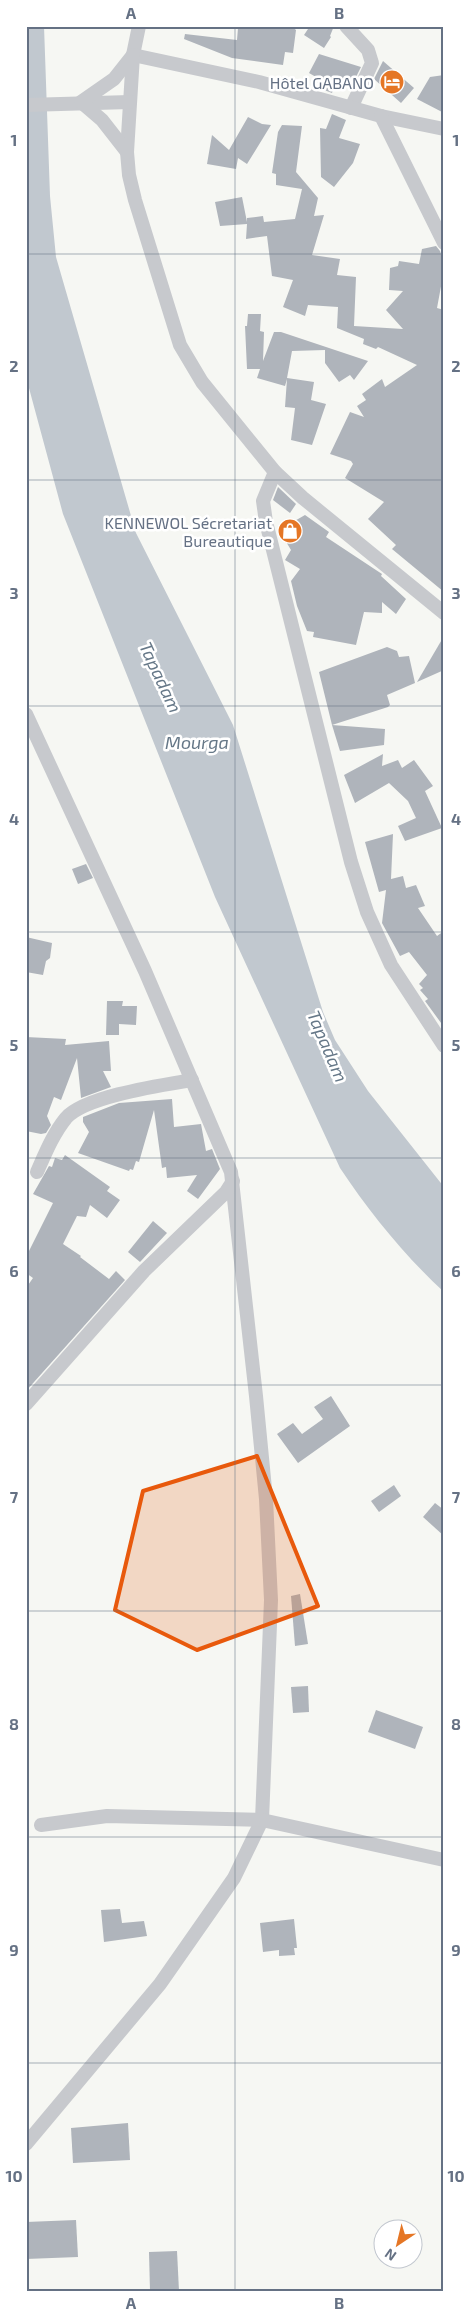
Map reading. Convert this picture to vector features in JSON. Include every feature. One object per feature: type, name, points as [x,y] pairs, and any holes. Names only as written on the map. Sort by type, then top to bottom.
[{"type":"street","points":[[138,26],[132,55],[127,152],[135,200],[180,345],[202,382],[276,472],[303,498],[444,613]]},
{"type":"street","points":[[346,26],[368,50],[372,63],[351,108]]},
{"type":"street","points":[[81,102],[114,78],[132,55]]},
{"type":"street","points":[[132,55],[259,82],[381,116],[444,129]]},
{"type":"street","points":[[81,102],[102,120],[127,152]]},
{"type":"street","points":[[26,105],[130,102]]},
{"type":"street","points":[[381,116],[444,243]]},
{"type":"street","points":[[276,472],[263,501],[266,522],[351,862],[367,912],[391,965],[444,1046]]},
{"type":"street","points":[[26,714],[145,971],[233,1181],[266,1499],[271,1600],[262,1820],[234,1878],[160,1984],[26,2144]]},
{"type":"street","points":[[37,1172],[54,1136],[67,1117],[80,1108],[131,1091],[192,1080]]},
{"type":"street","points":[[26,1404],[144,1271],[226,1192],[233,1181]]},
{"type":"street","points":[[41,1825],[106,1816],[262,1820],[444,1860]]},
{"type":"highlighted area","points":[[257,1456],[318,1606],[197,1650],[115,1610],[143,1491]]},
{"type":"water","name":"Mourga","points":[[26,26],[44,26],[50,196],[56,257],[136,533],[233,725],[323,1012],[335,1040],[368,1091],[444,1187],[444,1292],[388,1233],[340,1168],[215,897],[63,514],[26,377]]},
{"type":"building","points":[[260,26],[291,26],[296,30],[293,53],[285,52],[283,65],[232,58],[184,39],[185,34],[237,40],[238,28],[260,29]]},
{"type":"building","points":[[310,26],[334,26],[331,37],[324,48],[304,35]]},
{"type":"building","points":[[319,54],[361,67],[353,83],[337,78],[332,93],[319,88],[319,83],[313,83],[316,77],[309,73]]},
{"type":"building","name":"Hôtel GABANO","points":[[383,61],[414,88],[401,103],[374,79]]},
{"type":"building","points":[[444,75],[444,113],[417,99],[430,77]]},
{"type":"building","points":[[332,114],[346,120],[339,138],[360,144],[353,163],[334,187],[321,177],[320,128],[326,129]]},
{"type":"building","points":[[248,117],[262,124],[271,125],[247,164],[238,158],[236,169],[207,164],[212,135],[229,150]]},
{"type":"building","points":[[282,125],[302,126],[296,172],[318,198],[314,216],[324,215],[312,255],[340,259],[337,275],[356,277],[354,326],[403,329],[386,310],[403,291],[389,290],[390,268],[398,266],[399,261],[419,264],[422,249],[436,246],[444,262],[444,281],[442,281],[437,308],[444,310],[444,592],[392,549],[396,545],[368,519],[384,502],[345,478],[353,464],[351,461],[330,454],[350,412],[364,417],[357,406],[366,400],[362,394],[382,379],[385,387],[417,365],[378,347],[376,349],[363,344],[364,339],[337,328],[338,307],[308,305],[305,316],[283,307],[293,280],[272,276],[267,236],[246,239],[247,224],[220,226],[215,202],[242,197],[247,222],[247,218],[263,216],[264,222],[295,219],[302,189],[276,185],[276,174],[272,173],[278,132]]},
{"type":"building","points":[[248,314],[261,314],[260,331],[264,332],[263,361],[274,332],[281,332],[368,361],[354,380],[350,375],[339,382],[325,363],[325,350],[292,351],[287,378],[314,382],[311,400],[326,404],[312,445],[291,440],[295,408],[285,407],[287,379],[285,386],[257,378],[260,369],[247,369],[245,326],[247,326]]},
{"type":"building","points":[[278,487],[296,504],[290,513],[273,500]]},
{"type":"building","points":[[305,515],[329,532],[326,537],[382,574],[381,576],[406,599],[396,614],[382,602],[382,613],[364,612],[356,645],[313,637],[314,632],[307,631],[297,606],[291,581],[300,569],[285,560],[291,550],[279,530]]},
{"type":"building","points":[[444,636],[444,670],[417,682]]},
{"type":"building","points":[[387,647],[397,651],[399,657],[409,656],[415,683],[387,695],[390,705],[388,707],[332,725],[319,672]]},
{"type":"building","points":[[332,725],[385,729],[384,745],[340,751]]},
{"type":"building","points":[[383,754],[382,766],[398,760],[402,768],[414,760],[433,786],[425,791],[442,828],[405,841],[398,826],[416,818],[408,801],[389,783],[355,803],[344,775]]},
{"type":"building","points":[[393,834],[391,879],[403,876],[406,888],[416,885],[425,906],[418,908],[437,936],[444,931],[444,1027],[425,1001],[428,999],[420,990],[423,988],[419,984],[427,975],[409,952],[400,956],[382,923],[386,890],[379,892],[365,842]]},
{"type":"building","points":[[86,864],[93,878],[78,884],[72,869]]},
{"type":"building","points":[[26,937],[52,943],[50,958],[46,961],[43,975],[26,972]]},
{"type":"building","points":[[107,1001],[123,1001],[122,1006],[137,1006],[136,1025],[119,1024],[119,1035],[106,1035]]},
{"type":"building","points":[[26,1037],[66,1039],[65,1045],[109,1041],[111,1071],[103,1071],[111,1087],[81,1098],[77,1058],[61,1100],[54,1097],[47,1116],[51,1125],[46,1133],[26,1131]]},
{"type":"building","points":[[172,1099],[174,1127],[201,1124],[206,1151],[212,1149],[220,1169],[198,1199],[187,1191],[197,1175],[167,1178],[166,1167],[162,1168],[154,1110],[139,1162],[136,1161],[133,1170],[130,1169],[129,1171],[78,1153],[89,1132],[83,1122],[83,1117],[119,1103]]},
{"type":"building","points":[[65,1155],[110,1187],[107,1191],[120,1200],[107,1218],[90,1205],[86,1217],[77,1216],[63,1244],[109,1279],[116,1271],[125,1280],[26,1391],[26,1288],[33,1278],[26,1273],[26,1257],[53,1203],[33,1194],[49,1166],[52,1167],[55,1158],[62,1160]]},
{"type":"building","points":[[153,1221],[167,1233],[140,1262],[128,1252]]},
{"type":"building","points":[[331,1396],[350,1426],[298,1463],[277,1434],[293,1423],[302,1434],[323,1419],[314,1407]]},
{"type":"building","points":[[394,1485],[401,1496],[379,1512],[371,1501]]},
{"type":"building","points":[[435,1503],[444,1510],[444,1536],[423,1517]]},
{"type":"building","points":[[300,1594],[308,1644],[295,1646],[291,1596]]},
{"type":"building","points":[[308,1686],[309,1712],[293,1713],[291,1687]]},
{"type":"building","points":[[376,1710],[423,1727],[415,1749],[368,1732]]},
{"type":"building","points":[[120,1909],[122,1923],[144,1921],[147,1936],[104,1942],[101,1910]]},
{"type":"building","points":[[294,1919],[297,1948],[294,1948],[295,1955],[279,1956],[279,1950],[263,1952],[260,1923]]},
{"type":"building","points":[[128,2123],[130,2160],[73,2163],[71,2128]]},
{"type":"building","points":[[76,2220],[78,2257],[26,2259],[26,2222]]},
{"type":"building","points":[[177,2251],[179,2291],[150,2291],[149,2252]]},
{"type":"place","name":"Hôtel GABANO","points":[[392,82]]},
{"type":"place","name":"KENNEWOL Sécretariat Bureautique","points":[[290,531]]},
{"type":"water label","name":"Tapadam","points":[[161,677]]},
{"type":"water label","name":"Tapadam","points":[[328,1046]]}]
